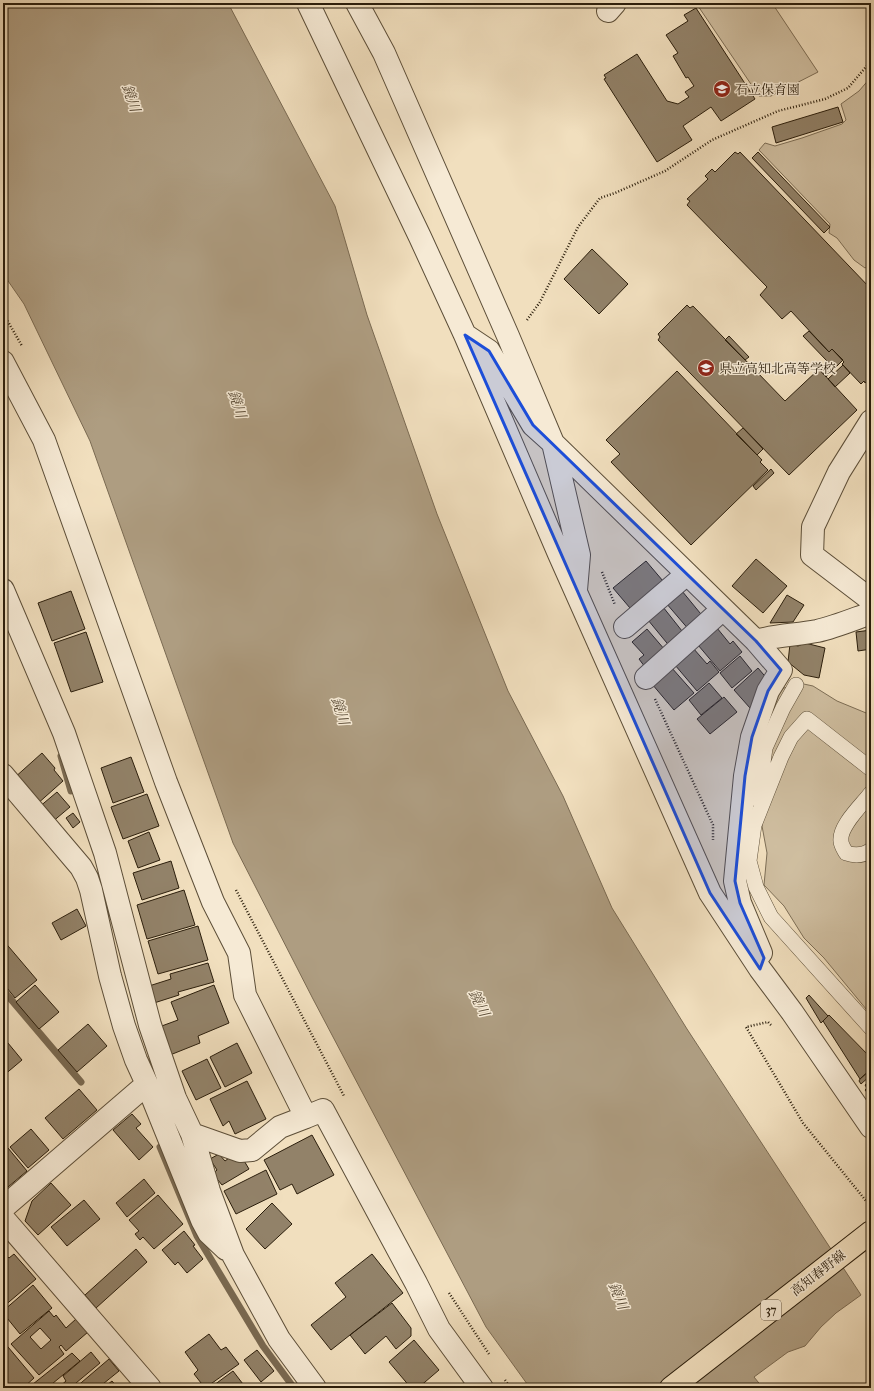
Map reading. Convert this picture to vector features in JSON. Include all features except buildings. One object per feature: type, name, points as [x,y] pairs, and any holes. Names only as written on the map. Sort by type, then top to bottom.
[{"type":"main road","name":"高知春野線","points":[[671,1388],[871,1232]]},
{"type":"street","points":[[308,3],[466,335],[576,591],[710,893],[760,969],[792,1012],[871,1127]]},
{"type":"street","points":[[357,3],[384,53],[553,442],[579,555],[576,591]]},
{"type":"street","points":[[466,335],[489,351],[533,425],[553,442],[756,641],[781,670],[768,691],[752,737],[744,776],[735,881],[740,903],[764,958],[760,969]]},
{"type":"street","points":[[3,362],[44,440],[166,782],[213,902],[239,953],[245,995],[306,1117]]},
{"type":"street","points":[[871,421],[839,472],[813,527],[812,555],[871,600]]},
{"type":"street","points":[[625,627],[687,574]]},
{"type":"street","points":[[3,590],[64,733],[105,853],[150,1025],[175,1098],[192,1134],[209,1191],[232,1255],[279,1339],[315,1388]]},
{"type":"street","points":[[646,678],[723,609]]},
{"type":"street","points":[[756,641],[772,636],[819,630],[871,613]]},
{"type":"street","points":[[3,775],[81,867],[87,878],[110,976],[124,1026],[136,1060],[202,1220],[209,1233],[232,1255]]},
{"type":"street","points":[[3,1208],[147,1084]]},
{"type":"street","points":[[192,1134],[240,1151],[252,1150],[280,1127],[323,1110],[416,1283],[438,1329],[482,1388]]},
{"type":"street","points":[[3,1218],[150,1388]]},
{"type":"lane","points":[[796,684],[783,708],[765,748],[756,821],[749,861],[756,887],[771,917],[871,1028]]},
{"type":"lane","points":[[756,821],[781,757],[791,737],[807,719],[871,769]]},
{"type":"lane","points":[[871,793],[850,819],[841,835],[840,843],[846,853],[852,855],[860,855],[871,850]]},
{"type":"path","points":[[508,336],[522,327],[540,302],[578,227],[600,198],[665,171],[712,140],[778,111],[825,99],[848,88],[871,60]]},
{"type":"path","points":[[3,313],[23,347]]},
{"type":"path","points":[[235,889],[344,1097]]},
{"type":"path","points":[[774,1028],[768,1022],[746,1027],[803,1123],[871,1207]]},
{"type":"path","points":[[448,1290],[490,1356]]},
{"type":"path","points":[[502,1375],[511,1388]]},
{"type":"highlighted area","points":[[465,335],[489,351],[533,425],[756,641],[781,670],[768,691],[752,737],[745,776],[735,881],[740,903],[764,958],[760,969],[710,893]]},
{"type":"shaded area","points":[[696,3],[772,3],[818,72],[771,96],[759,96]]},
{"type":"shaded area","points":[[871,77],[871,268],[869,266],[865,268],[854,260],[837,238],[829,233],[830,224],[759,150],[765,143],[775,146],[842,124],[846,120],[841,104],[859,91]]},
{"type":"shaded area","points":[[799,683],[813,686],[837,701],[871,715],[871,1015],[824,958],[804,938],[784,906],[764,885],[767,853],[762,826],[768,712],[781,689]]},
{"type":"water","name":"鏡川","points":[[3,3],[228,3],[335,206],[367,315],[437,514],[508,691],[563,796],[612,908],[687,1029],[861,1295],[836,1313],[821,1327],[805,1346],[788,1352],[754,1377],[763,1388],[530,1388],[486,1327],[313,999],[233,843],[90,441],[24,304],[6,278],[3,237]]},
{"type":"waterway","points":[[61,756],[71,791]]},
{"type":"waterway","points":[[3,990],[81,1082]]},
{"type":"waterway","points":[[160,1147],[197,1236],[263,1346],[294,1388]]},
{"type":"place","name":"石立保育園","points":[[722,89]]},
{"type":"place","name":"県立高知北高等学校","points":[[706,368]]}]
